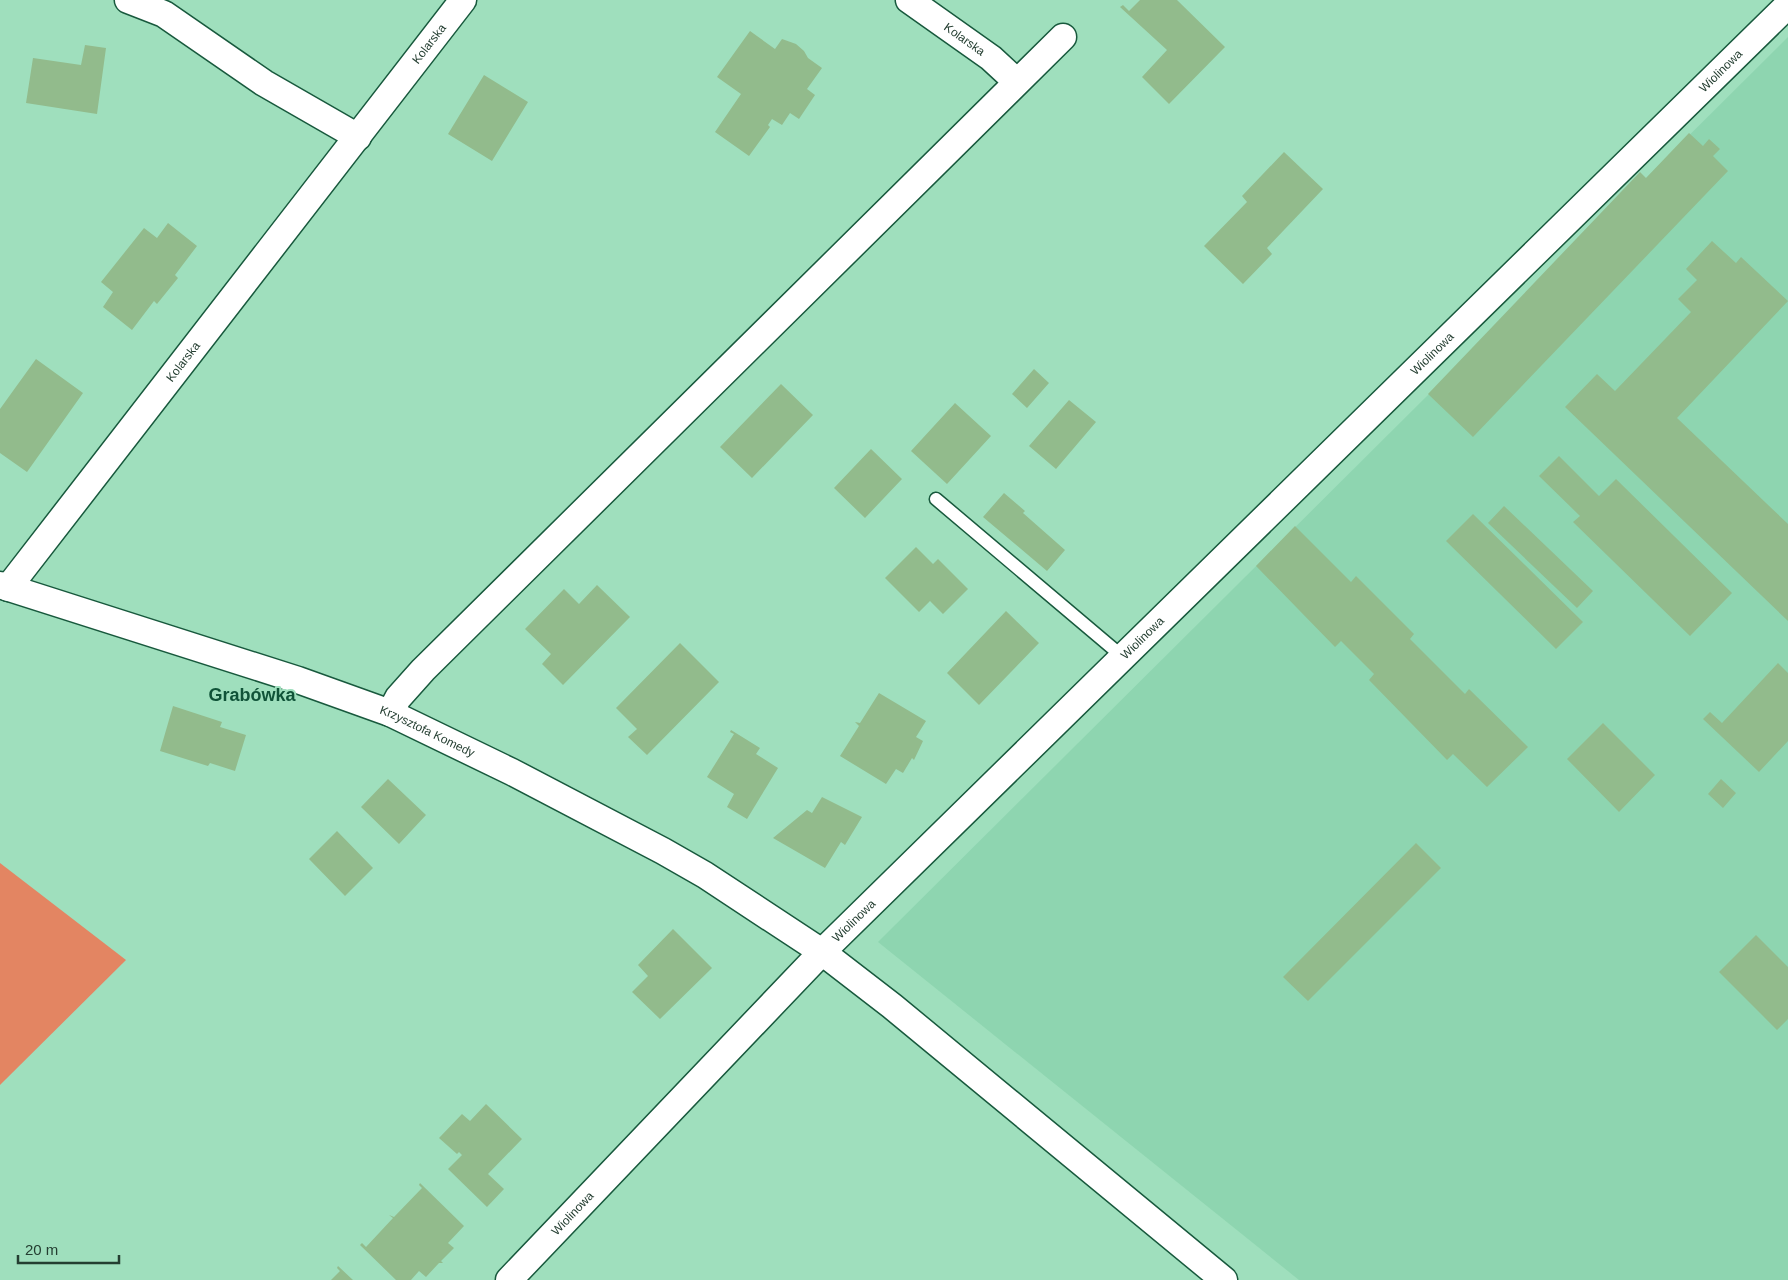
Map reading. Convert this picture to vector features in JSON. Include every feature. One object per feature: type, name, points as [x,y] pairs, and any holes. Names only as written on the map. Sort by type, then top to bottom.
[{"type":"street","points":[[128,0],[164,14],[264,83],[358,137]]},
{"type":"street","name":"Kolarska","points":[[4,586],[358,137],[463,0]]},
{"type":"street","name":"Kolarska","points":[[909,0],[991,58],[1017,82]]},
{"type":"street","name":"Wiolinowa","points":[[509,1280],[822,952],[1788,5]]},
{"type":"street","points":[[390,713],[398,698],[419,674],[1064,37]]},
{"type":"street","name":"Krzysztofa Komedy","points":[[4,586],[298,680],[390,713],[512,772],[663,851],[705,875],[822,952],[892,1006],[1224,1280]]},
{"type":"lane","points":[[936,500],[1123,657]]},
{"type":"shaded area","points":[[1788,37],[1788,1280],[1299,1280],[878,942]]},
{"type":"shaded area","points":[[0,863],[126,960],[0,1085]]},
{"type":"building","points":[[1140,0],[1177,0],[1225,47],[1169,104],[1142,77],[1167,50],[1120,7],[1123,5],[1129,11]]},
{"type":"building","points":[[750,31],[775,49],[782,39],[796,44],[804,51],[808,58],[822,68],[807,89],[815,95],[799,119],[790,113],[782,125],[772,119],[768,125],[770,127],[749,156],[715,132],[741,94],[717,77]]},
{"type":"building","points":[[85,45],[106,48],[97,114],[26,103],[33,58],[81,65]]},
{"type":"building","points":[[484,75],[528,102],[492,161],[448,134]]},
{"type":"building","points":[[1689,133],[1703,146],[1709,139],[1720,149],[1713,156],[1728,171],[1473,437],[1428,394],[1640,172],[1646,178]]},
{"type":"building","points":[[1284,152],[1323,189],[1267,248],[1272,254],[1243,284],[1204,246],[1247,202],[1242,196]]},
{"type":"building","points":[[168,223],[197,246],[175,275],[178,278],[157,304],[154,301],[132,330],[103,307],[113,292],[101,282],[144,228],[157,238]]},
{"type":"building","points":[[1712,241],[1736,263],[1741,257],[1788,301],[1677,418],[1788,524],[1788,621],[1565,407],[1597,374],[1615,391],[1691,312],[1678,299],[1697,280],[1686,269]]},
{"type":"building","points":[[36,359],[83,393],[27,472],[0,453],[0,409]]},
{"type":"building","points":[[1034,369],[1049,383],[1027,408],[1012,394]]},
{"type":"building","points":[[781,384],[813,415],[752,478],[720,447]]},
{"type":"building","points":[[1069,400],[1096,422],[1056,469],[1029,446]]},
{"type":"building","points":[[955,403],[991,436],[947,484],[911,451]]},
{"type":"building","points":[[871,449],[902,479],[865,518],[834,488]]},
{"type":"building","points":[[1559,456],[1599,496],[1616,479],[1732,593],[1690,636],[1573,522],[1580,516],[1539,476]]},
{"type":"building","points":[[1004,493],[1025,511],[1023,513],[1065,550],[1047,571],[983,517]]},
{"type":"building","points":[[1504,506],[1593,591],[1577,608],[1488,523]]},
{"type":"building","points":[[1473,514],[1583,622],[1556,649],[1446,541]]},
{"type":"building","points":[[1295,526],[1351,582],[1356,576],[1414,634],[1410,639],[1465,694],[1469,689],[1528,747],[1487,787],[1453,754],[1447,760],[1369,680],[1374,674],[1341,641],[1335,647],[1256,566]]},
{"type":"building","points":[[916,547],[933,564],[938,559],[968,589],[943,614],[930,601],[919,612],[885,578]]},
{"type":"building","points":[[597,585],[630,617],[563,685],[542,664],[551,654],[525,629],[564,589],[579,604]]},
{"type":"building","points":[[1006,611],[1039,643],[979,705],[947,673]]},
{"type":"building","points":[[680,643],[719,682],[647,755],[628,737],[637,729],[616,708]]},
{"type":"building","points":[[1778,663],[1788,673],[1788,741],[1759,772],[1703,719],[1710,712],[1722,723]]},
{"type":"building","points":[[879,693],[926,721],[916,737],[923,741],[914,760],[912,758],[903,773],[896,769],[886,784],[840,756],[859,726],[855,722],[860,723]]},
{"type":"building","points":[[173,706],[222,722],[220,727],[246,735],[235,771],[210,763],[208,766],[160,751]]},
{"type":"building","points":[[1603,723],[1655,775],[1619,812],[1567,759]]},
{"type":"building","points":[[731,730],[760,748],[756,754],[778,768],[747,819],[727,807],[734,794],[707,777],[734,734],[730,732]]},
{"type":"building","points":[[388,779],[426,815],[399,844],[361,807]]},
{"type":"building","points":[[1721,779],[1736,793],[1723,808],[1708,794]]},
{"type":"building","points":[[822,797],[862,817],[845,845],[841,842],[825,868],[773,838],[807,810],[812,813]]},
{"type":"building","points":[[337,831],[373,868],[345,896],[309,859]]},
{"type":"building","points":[[1416,843],[1441,868],[1308,1001],[1283,977]]},
{"type":"building","points":[[673,929],[712,968],[660,1019],[632,992],[648,976],[638,965]]},
{"type":"building","points":[[1756,935],[1788,967],[1788,1019],[1777,1030],[1719,972]]},
{"type":"building","points":[[486,1104],[522,1139],[488,1174],[504,1189],[487,1207],[448,1169],[462,1155],[459,1152],[457,1154],[439,1138],[462,1114],[470,1121]]},
{"type":"building","points":[[420,1183],[464,1226],[448,1243],[454,1248],[441,1261],[443,1263],[439,1263],[426,1277],[419,1271],[411,1280],[396,1280],[360,1245],[362,1243],[366,1247],[393,1218],[389,1215],[394,1217],[422,1188],[419,1185]]},
{"type":"building","points":[[338,1266],[353,1280],[331,1280],[340,1271],[337,1268]]},
{"type":"district","name":"Grabówka","points":[[252,695]]}]
